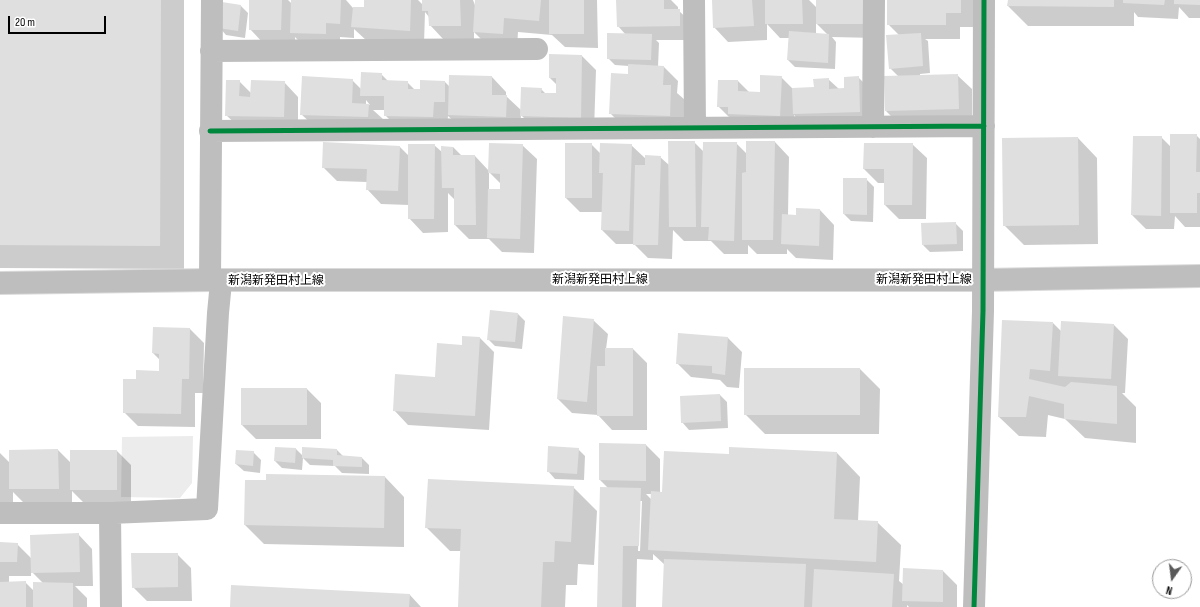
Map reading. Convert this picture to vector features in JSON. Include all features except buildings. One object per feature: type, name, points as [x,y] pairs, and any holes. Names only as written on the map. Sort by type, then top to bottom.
[{"type":"street","points":[[0,512],[110,513],[207,509],[218,313],[215,281],[210,131],[212,0]]},
{"type":"street","points":[[694,0],[695,128]]},
{"type":"street","points":[[873,127],[874,0]]},
{"type":"street","points":[[974,607],[982,280],[984,0]]},
{"type":"street","points":[[211,51],[537,49]]},
{"type":"street","points":[[210,131],[984,126]]},
{"type":"street","name":"新潟新発田村上線","points":[[0,283],[215,281],[982,280],[1200,276]]},
{"type":"street","points":[[110,513],[111,607]]},
{"type":"shaded area","points":[[193,436],[192,483],[180,498],[121,497],[122,437]]},
{"type":"cycle path","points":[[974,607],[983,311],[984,0]]},
{"type":"cycle path","points":[[210,131],[984,126]]}]
